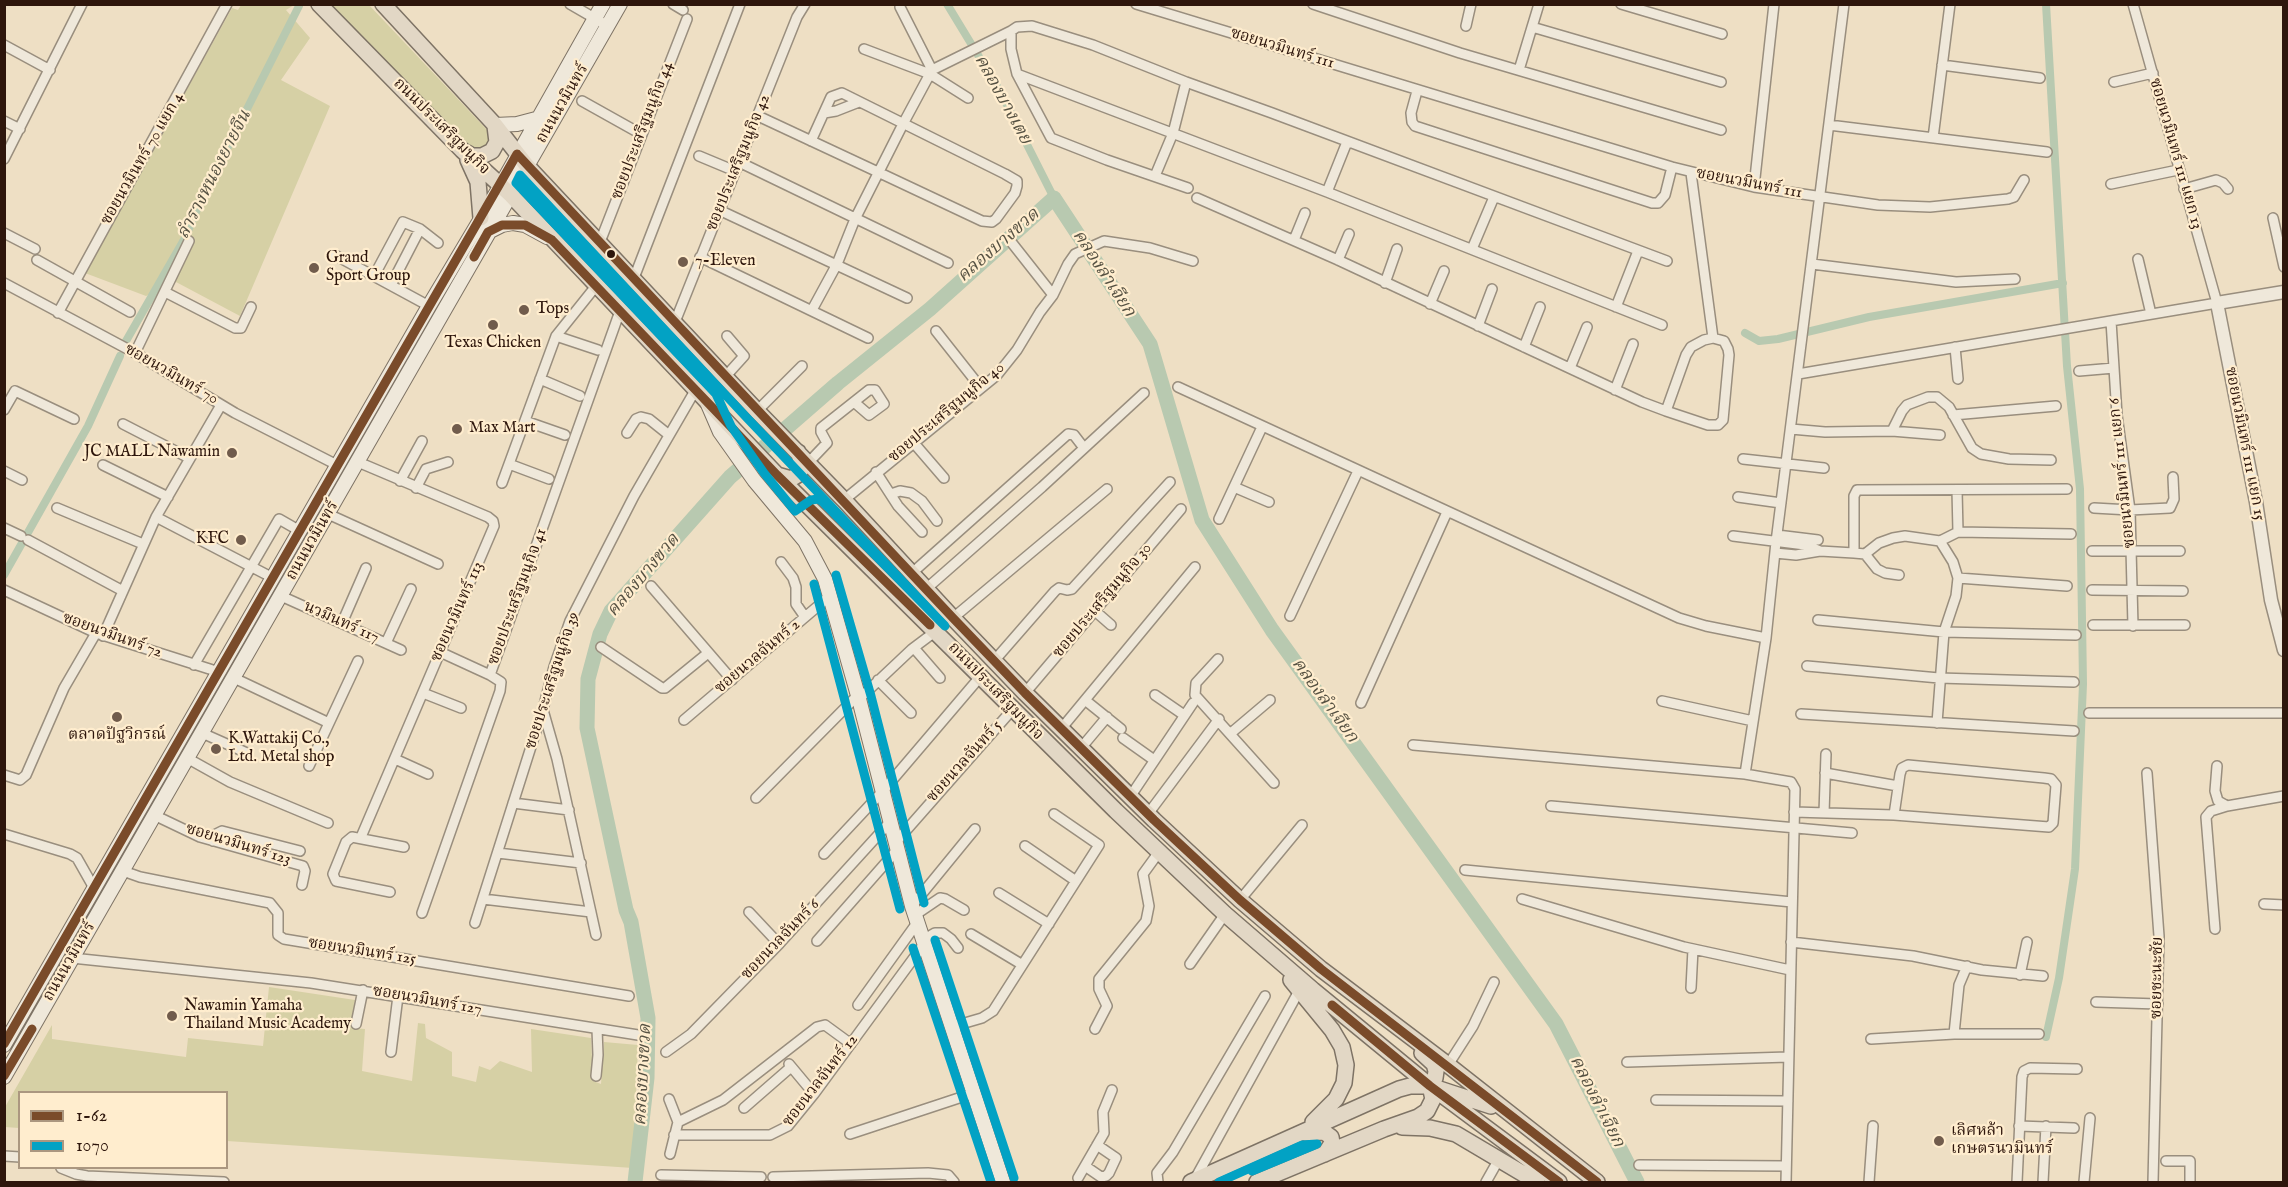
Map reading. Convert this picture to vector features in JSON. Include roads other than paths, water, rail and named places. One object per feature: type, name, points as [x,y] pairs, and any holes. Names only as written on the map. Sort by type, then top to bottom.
[{"type":"main road","name":"ถนนประเสริฐมนูกิจ","points":[[320,4],[462,150],[506,190],[701,395],[735,441],[765,462],[936,631],[1012,710],[1159,852],[1225,914],[1382,1047],[1430,1086],[1559,1182]]},
{"type":"main road","name":"ถนนประเสริฐมนูกิจ","points":[[383,4],[495,125],[522,160],[760,414],[844,500],[994,661],[1130,797],[1240,900],[1320,969],[1598,1182]]},
{"type":"main road","name":"ถนนนวมินทร์","points":[[522,160],[536,119],[603,4]]},
{"type":"main road","name":"ถนนนวมินทร์","points":[[4,1077],[488,232],[522,160],[620,4]]},
{"type":"main road","points":[[462,150],[472,156],[482,156],[492,151],[497,142],[495,125],[517,124],[536,119]]},
{"type":"main road","points":[[462,150],[478,182],[481,218]]},
{"type":"main road","name":"ถนนนวมินทร์","points":[[7,1037],[339,466],[429,306],[481,218],[506,190]]},
{"type":"main road","points":[[488,232],[502,225],[525,225],[552,240]]},
{"type":"main road","points":[[735,441],[754,480],[801,536],[816,560],[831,595],[915,915],[1003,1182]]},
{"type":"main road","points":[[777,475],[786,479],[799,474],[803,465],[798,453]]},
{"type":"main road","points":[[801,536],[802,521],[815,511]]},
{"type":"main road","points":[[1012,710],[1025,693]]},
{"type":"main road","points":[[1262,946],[1332,1030],[1342,1047],[1346,1065],[1344,1083],[1336,1099],[1299,1133]]},
{"type":"main road","points":[[1257,1182],[1418,1117],[1427,1111],[1433,1099],[1430,1086],[1435,1078],[1434,1064],[1384,1023],[1372,1008]]},
{"type":"main road","points":[[1382,1047],[1395,1031]]},
{"type":"main road","points":[[1430,1086],[1438,1082],[1454,1081],[1479,1090]]},
{"type":"main road","points":[[1192,1182],[1410,1086],[1430,1086],[1469,1097],[1515,1118]]},
{"type":"main road","points":[[1384,1129],[1412,1127],[1456,1134],[1537,1182]]},
{"type":"main road","points":[[1299,1133],[1324,1132],[1331,1137],[1332,1143],[1325,1154]]},
{"type":"street","name":"ซอยนวมินทร์ 70 แยก 4","points":[[58,313],[227,4]]},
{"type":"street","points":[[570,4],[608,26]]},
{"type":"street","name":"ซอยประเสริฐมนูกิจ 44","points":[[600,242],[685,15],[673,4]]},
{"type":"street","points":[[634,278],[740,4]]},
{"type":"street","name":"ซอยประเสริฐมนูกิจ 42","points":[[675,322],[796,17],[805,4]]},
{"type":"street","name":"ซอยนวมินทร์ 111","points":[[1136,4],[1691,173],[1820,198],[1766,638],[1745,774]]},
{"type":"street","points":[[1313,4],[1519,70],[1720,130]]},
{"type":"street","points":[[1466,26],[1471,4]]},
{"type":"street","points":[[1519,70],[1539,4]]},
{"type":"street","points":[[1621,4],[1722,34]]},
{"type":"street","points":[[1754,187],[1774,4]]},
{"type":"street","points":[[1844,4],[1820,198],[1902,207],[1947,206],[2008,200],[2019,191],[2024,180]]},
{"type":"street","points":[[1934,138],[1950,4]]},
{"type":"street","name":"ซอยนวมินทร์ 111 แยก 13","points":[[2133,4],[2217,303]]},
{"type":"street","points":[[4,159],[50,70],[77,6]]},
{"type":"street","points":[[900,7],[931,72]]},
{"type":"street","points":[[812,310],[837,264],[855,219],[931,72],[995,38],[1026,25],[1093,45],[1186,82],[1667,261]]},
{"type":"street","points":[[1532,27],[1721,82]]},
{"type":"street","points":[[1011,31],[1011,49],[1017,74],[1051,138],[1188,188]]},
{"type":"street","points":[[4,45],[50,70]]},
{"type":"street","points":[[864,49],[931,72],[968,98]]},
{"type":"street","points":[[1942,64],[2040,78]]},
{"type":"street","points":[[2114,82],[2152,73]]},
{"type":"street","points":[[1017,74],[1327,192],[1662,325]]},
{"type":"street","points":[[1155,176],[1173,133],[1186,82]]},
{"type":"street","points":[[1417,91],[1411,113],[1415,126],[1652,203],[1658,203],[1665,195],[1671,167]]},
{"type":"street","points":[[758,116],[811,141],[880,173],[987,222],[996,219],[1015,193],[1017,181],[842,93],[831,97],[811,141]]},
{"type":"street","points":[[582,101],[641,134]]},
{"type":"street","points":[[824,113],[859,102]]},
{"type":"street","points":[[4,121],[20,129]]},
{"type":"street","points":[[1829,125],[2047,152]]},
{"type":"street","points":[[1327,192],[1347,142]]},
{"type":"street","points":[[699,156],[737,166],[948,263]]},
{"type":"street","points":[[2110,184],[2178,170]]},
{"type":"street","points":[[1691,173],[1713,338]]},
{"type":"street","points":[[2184,189],[2216,180],[2228,189]]},
{"type":"street","points":[[1472,249],[1494,197]]},
{"type":"street","points":[[1197,198],[1338,260],[1615,390],[1666,411],[1708,425],[1721,424],[1729,356],[1724,341],[1713,338],[1696,343],[1686,355],[1666,411]]},
{"type":"street","points":[[720,210],[907,298]]},
{"type":"street","points":[[1294,240],[1305,213]]},
{"type":"street","points":[[2273,218],[2283,267]]},
{"type":"street","points":[[374,276],[401,224],[406,222],[420,228],[438,243]]},
{"type":"street","points":[[391,285],[420,228]]},
{"type":"street","points":[[4,233],[35,249]]},
{"type":"street","points":[[1338,260],[1349,234]]},
{"type":"street","points":[[135,353],[189,241]]},
{"type":"street","name":"ซอยประเสริฐมนูกิจ 40","points":[[844,500],[997,375],[1017,350],[1053,295],[1075,254],[1104,241],[1150,248],[1192,261]]},
{"type":"street","points":[[1012,243],[1053,295]]},
{"type":"street","points":[[1385,283],[1397,249]]},
{"type":"street","points":[[1616,307],[1638,251]]},
{"type":"street","points":[[333,254],[429,306]]},
{"type":"street","points":[[700,257],[868,338]]},
{"type":"street","points":[[2138,259],[2151,314]]},
{"type":"street","points":[[38,260],[130,312]]},
{"type":"street","points":[[1812,264],[1950,281],[2015,279]]},
{"type":"street","points":[[1430,304],[1444,271]]},
{"type":"street","name":"ซอยนวมินทร์ 70","points":[[4,284],[135,353],[221,405],[339,466]]},
{"type":"street","points":[[502,483],[556,336],[596,286]]},
{"type":"street","points":[[1478,326],[1492,290]]},
{"type":"street","points":[[165,292],[235,328],[241,328],[251,307]]},
{"type":"street","points":[[1798,374],[2283,292]]},
{"type":"street","name":"ซอยนวมินทร์ 111 แยก 15","points":[[2217,303],[2253,490],[2271,600],[2283,650]]},
{"type":"street","points":[[1524,347],[1540,307]]},
{"type":"street","name":"ซอยประเสริฐมนูกิจ 41","points":[[422,913],[500,691],[501,682],[490,675],[620,311]]},
{"type":"street","name":"ซอยนวมินทร์ 111 แยก 6","points":[[2111,321],[2117,415],[2130,510],[2133,626]]},
{"type":"street","points":[[1570,368],[1587,327]]},
{"type":"street","points":[[936,331],[981,388]]},
{"type":"street","points":[[556,336],[598,350]]},
{"type":"street","points":[[726,377],[744,356],[727,336]]},
{"type":"street","points":[[1615,390],[1633,344]]},
{"type":"street","points":[[1955,347],[1958,379]]},
{"type":"street","points":[[760,414],[802,366]]},
{"type":"street","points":[[2079,371],[2114,368]]},
{"type":"street","points":[[540,379],[580,396]]},
{"type":"street","points":[[1178,387],[1679,618],[1766,638]]},
{"type":"street","points":[[4,410],[15,391],[74,419]]},
{"type":"street","points":[[926,589],[1143,393]]},
{"type":"street","name":"ซอยประเสริฐมนูกิจ 39","points":[[475,923],[570,621],[669,435],[701,395]]},
{"type":"street","points":[[1892,431],[1907,405],[1928,397],[1937,397],[1943,401],[1953,415],[1972,448],[1981,454],[2000,458],[2050,460]]},
{"type":"street","points":[[798,453],[827,443],[821,428],[854,402]]},
{"type":"street","points":[[4,775],[20,780],[26,775],[64,688],[99,634],[123,591],[156,517],[221,405]]},
{"type":"street","points":[[1953,415],[2056,406]]},
{"type":"street","points":[[627,433],[636,419],[641,417],[649,419],[669,435]]},
{"type":"street","points":[[525,421],[565,435]]},
{"type":"street","points":[[123,424],[189,458]]},
{"type":"street","points":[[1219,519],[1262,427]]},
{"type":"street","points":[[1791,429],[1839,433],[1892,431],[1940,435]]},
{"type":"street","points":[[912,573],[1068,434],[1074,435],[1084,448]]},
{"type":"street","points":[[400,481],[422,441]]},
{"type":"street","points":[[914,442],[944,478]]},
{"type":"street","points":[[1743,459],[1824,468]]},
{"type":"street","name":"ซอยนวมินทร์ 113","points":[[358,462],[488,517],[493,521],[494,526],[361,837]]},
{"type":"street","points":[[416,488],[426,470],[448,462]]},
{"type":"street","points":[[509,464],[549,479]]},
{"type":"street","points":[[103,465],[168,496]]},
{"type":"street","points":[[4,471],[22,480]]},
{"type":"street","points":[[1290,616],[1358,471]]},
{"type":"street","points":[[876,472],[898,506],[922,532]]},
{"type":"street","points":[[2094,508],[2130,510],[2170,508],[2174,500],[2173,477]]},
{"type":"street","points":[[994,661],[1055,591],[1059,588],[1072,589],[1170,482]]},
{"type":"street","points":[[1234,487],[1269,502]]},
{"type":"street","points":[[953,618],[1107,489]]},
{"type":"street","points":[[1854,553],[1854,496],[1857,490],[2067,489]]},
{"type":"street","points":[[1957,490],[1958,532]]},
{"type":"street","points":[[891,494],[900,491],[911,494],[922,501],[938,521]]},
{"type":"street","points":[[1738,497],[1781,503]]},
{"type":"street","points":[[57,508],[143,544]]},
{"type":"street","name":"ซอยประเสริฐมนูกิจ 30","points":[[1025,693],[1181,509]]},
{"type":"street","points":[[1361,704],[1447,512]]},
{"type":"street","points":[[328,514],[438,564]]},
{"type":"street","points":[[156,517],[273,578]]},
{"type":"street","points":[[194,665],[279,519],[300,531]]},
{"type":"street","points":[[4,528],[123,591]]},
{"type":"street","points":[[1775,553],[1804,555],[1820,551],[1865,554],[1879,543],[1893,538],[1905,536],[1940,541],[1958,532],[2071,534]]},
{"type":"street","points":[[1733,536],[1818,540]]},
{"type":"street","points":[[1777,538],[1820,551]]},
{"type":"street","points":[[1937,723],[1944,632],[1956,596],[1958,578],[1953,561],[1940,541]]},
{"type":"street","points":[[2092,551],[2180,551]]},
{"type":"street","points":[[1865,554],[1877,569],[1899,575]]},
{"type":"street","points":[[781,562],[793,578],[796,587],[796,604],[805,617]]},
{"type":"street","points":[[1061,729],[1196,567]]},
{"type":"street","points":[[342,622],[366,568]]},
{"type":"street","points":[[1958,578],[2067,586]]},
{"type":"street","points":[[651,586],[732,680]]},
{"type":"street","points":[[386,643],[411,589]]},
{"type":"street","points":[[2092,590],[2183,591]]},
{"type":"street","points":[[4,603],[6,592]]},
{"type":"street","name":"ซอยนวมินทร์ 72","points":[[6,592],[99,634],[219,672]]},
{"type":"street","name":"ซอยนวลจันทร์ 2","points":[[684,720],[831,595]]},
{"type":"street","name":"นวมินทร์ 117","points":[[281,596],[401,650]]},
{"type":"street","points":[[1095,611],[1111,625]]},
{"type":"street","points":[[1818,620],[1944,632],[2076,635]]},
{"type":"street","points":[[2093,625],[2185,626]]},
{"type":"street","points":[[756,798],[859,697],[936,631]]},
{"type":"street","points":[[601,646],[662,688],[665,688],[708,653]]},
{"type":"street","points":[[914,648],[940,678]]},
{"type":"street","points":[[440,652],[490,675]]},
{"type":"street","points":[[1218,659],[1196,682],[1194,690],[1196,695],[1274,783]]},
{"type":"street","points":[[309,766],[358,661]]},
{"type":"street","points":[[1807,666],[1939,678],[2074,682]]},
{"type":"street","points":[[824,854],[882,792],[980,677]]},
{"type":"street","points":[[234,678],[329,723]]},
{"type":"street","points":[[878,680],[910,713]]},
{"type":"street","points":[[423,693],[461,708]]},
{"type":"street","points":[[1155,695],[1185,716]]},
{"type":"street","points":[[1085,700],[1154,760]]},
{"type":"street","points":[[1231,733],[1270,700]]},
{"type":"street","points":[[1662,701],[1753,721]]},
{"type":"street","points":[[1130,797],[1193,703]]},
{"type":"street","points":[[543,709],[569,810],[596,935]]},
{"type":"street","name":"ซอยนวลจันทร์ 5","points":[[817,941],[1012,710]]},
{"type":"street","points":[[2089,713],[2283,713]]},
{"type":"street","points":[[1802,714],[2074,731]]},
{"type":"street","points":[[1081,748],[1107,717]]},
{"type":"street","points":[[1148,814],[1219,719]]},
{"type":"street","points":[[202,733],[247,753]]},
{"type":"street","points":[[1413,745],[1745,774],[1791,782],[1795,789],[1786,1182]]},
{"type":"street","points":[[1824,813],[1826,754]]},
{"type":"street","points":[[187,758],[230,782],[328,823]]},
{"type":"street","points":[[395,759],[428,774]]},
{"type":"street","points":[[1794,812],[1894,815],[2049,827],[2053,823],[2056,786],[2051,779],[1908,765],[1902,768],[1894,815]]},
{"type":"street","points":[[2217,766],[2215,791],[2218,801],[2227,806]]},
{"type":"street","points":[[1825,773],[1898,786]]},
{"type":"street","name":"ซอยชะนะชัย","points":[[2147,773],[2160,936],[2153,1182]]},
{"type":"street","points":[[2215,929],[2206,817],[2211,811],[2227,806],[2283,796]]},
{"type":"street","points":[[513,803],[569,810]]},
{"type":"street","points":[[1551,806],[1852,833]]},
{"type":"street","points":[[951,1027],[989,1015],[993,1011],[1099,845],[1054,814]]},
{"type":"street","name":"ซอยนวมินทร์ 123","points":[[154,815],[188,833],[303,866],[305,871],[302,885]]},
{"type":"street","name":"ซอยนวลจันทร์ 6","points":[[666,1052],[691,1034],[778,944],[890,822]]},
{"type":"street","points":[[1240,900],[1302,825]]},
{"type":"street","points":[[858,1005],[915,915],[975,830]]},
{"type":"street","points":[[213,841],[216,834],[222,831],[300,851]]},
{"type":"street","points":[[4,834],[70,854],[76,858],[94,888]]},
{"type":"street","points":[[390,892],[333,880],[333,874],[346,842],[352,837],[404,847]]},
{"type":"street","points":[[1024,846],[1076,881]]},
{"type":"street","points":[[1095,1029],[1107,1006],[1099,989],[1099,979],[1146,921],[1149,906],[1143,874],[1159,852]]},
{"type":"street","points":[[498,853],[581,863]]},
{"type":"street","points":[[1465,870],[1792,902]]},
{"type":"street","name":"ซอยนวมินทร์ 125","points":[[123,871],[140,877],[270,903],[278,913],[278,935],[284,939],[629,996]]},
{"type":"street","points":[[999,893],[1049,924]]},
{"type":"street","points":[[915,915],[940,898],[964,910]]},
{"type":"street","points":[[1522,898],[1693,949],[1790,970]]},
{"type":"street","points":[[483,899],[591,912]]},
{"type":"street","points":[[2264,904],[2283,904]]},
{"type":"street","points":[[749,912],[778,944]]},
{"type":"street","points":[[1190,964],[1225,914]]},
{"type":"street","points":[[924,942],[935,933],[943,933],[958,948]]},
{"type":"street","points":[[971,934],[1021,964]]},
{"type":"street","name":"ซอยนวลจันทร์ 12","points":[[674,1135],[770,1135],[788,1126],[851,1044],[924,942]]},
{"type":"street","points":[[1791,942],[1913,956],[1982,970],[2043,976]]},
{"type":"street","points":[[2020,975],[2027,942]]},
{"type":"street","points":[[1691,988],[1693,949]]},
{"type":"street","name":"ซอยนวมินทร์ 127","points":[[72,958],[289,980],[363,990],[638,1035]]},
{"type":"street","points":[[1954,1034],[1959,985],[1967,966]]},
{"type":"street","points":[[1448,1065],[1473,1026],[1494,982]]},
{"type":"street","points":[[356,1024],[363,990]]},
{"type":"street","points":[[1192,1182],[1299,991]]},
{"type":"street","points":[[391,1052],[398,996]]},
{"type":"street","points":[[1158,1182],[1157,1173],[1173,1152],[1265,996]]},
{"type":"street","points":[[2096,1002],[2158,1004]]},
{"type":"street","points":[[678,1122],[730,1095],[817,1027],[825,1025],[851,1044]]},
{"type":"street","points":[[596,1076],[597,1029]]},
{"type":"street","points":[[1871,1039],[1954,1034],[2039,1034]]},
{"type":"street","points":[[1626,1062],[1788,1058]]},
{"type":"street","points":[[744,1108],[790,1065],[814,1094]]},
{"type":"street","points":[[2017,1182],[2024,1071],[2030,1068],[2077,1069]]},
{"type":"street","points":[[1078,1181],[1104,1133],[1103,1112],[1112,1090]]},
{"type":"street","points":[[850,1134],[974,1093]]},
{"type":"street","points":[[669,1099],[678,1122],[670,1154]]},
{"type":"street","points":[[1656,1100],[1788,1101]]},
{"type":"street","points":[[2084,1182],[2090,1118]]},
{"type":"street","points":[[1869,1182],[1873,1126]]},
{"type":"street","points":[[2019,1126],[2074,1128]]},
{"type":"street","points":[[2043,1182],[2046,1126]]},
{"type":"street","points":[[1085,1166],[1101,1177],[1109,1173],[1116,1158],[1097,1145]]},
{"type":"street","points":[[1486,1182],[1499,1159]]},
{"type":"street","points":[[2166,1161],[2190,1161],[2190,1182]]},
{"type":"street","points":[[1640,1165],[1786,1166]]},
{"type":"street","points":[[65,1169],[87,1176],[224,1182]]},
{"type":"street","points":[[661,1175],[762,1180],[765,1172],[771,1174],[771,1180],[928,1173],[948,1175],[954,1182]]},
{"type":"waterway","name":"คลองบางเตย","points":[[947,4],[1001,93],[1054,198]]},
{"type":"waterway","points":[[2046,4],[2067,366],[2080,489],[2083,684],[2075,869],[2059,978],[2046,1037]]},
{"type":"waterway","name":"ลำรางหนองยายจีน","points":[[126,341],[185,238],[201,200],[299,6]]},
{"type":"waterway","name":"คลองบางขวด","points":[[635,1182],[647,1078],[648,1018],[631,922],[626,910],[587,728],[588,679],[600,634],[611,611],[730,477],[838,383],[930,309],[1054,198],[1150,344],[1202,520],[1272,630],[1556,1024],[1637,1182]]},
{"type":"waterway","points":[[1745,333],[1759,341],[1778,339],[1869,317],[2063,283]]},
{"type":"waterway","name":"ลำรางหนองยายจีน","points":[[4,575],[88,426],[120,356]]},
{"type":"place","name":"7-Eleven","points":[[683,262]]},
{"type":"place","name":"Grand Sport Group","points":[[314,268]]},
{"type":"place","name":"Tops","points":[[524,310]]},
{"type":"place","name":"Texas Chicken","points":[[493,325]]},
{"type":"place","name":"Max Mart","points":[[457,429]]},
{"type":"place","name":"JC MALL Nawamin","points":[[232,453]]},
{"type":"place","name":"KFC","points":[[241,540]]},
{"type":"place","name":"ตลาดปัฐวิกรณ์","points":[[117,717]]},
{"type":"place","name":"K.Wattakij Co., Ltd. Metal shop","points":[[216,749]]},
{"type":"place","name":"Nawamin Yamaha Thailand Music Academy","points":[[172,1016]]},
{"type":"place","name":"เลิศหล้า เกษตรนวมินทร์","points":[[1939,1141]]},
{"type":"water label","name":"คลองลำเจียก","points":[[1103,274]]},
{"type":"water label","name":"คลองลำเจียก","points":[[1324,701]]},
{"type":"water label","name":"คลองลำเจียก","points":[[1596,1102]]}]
